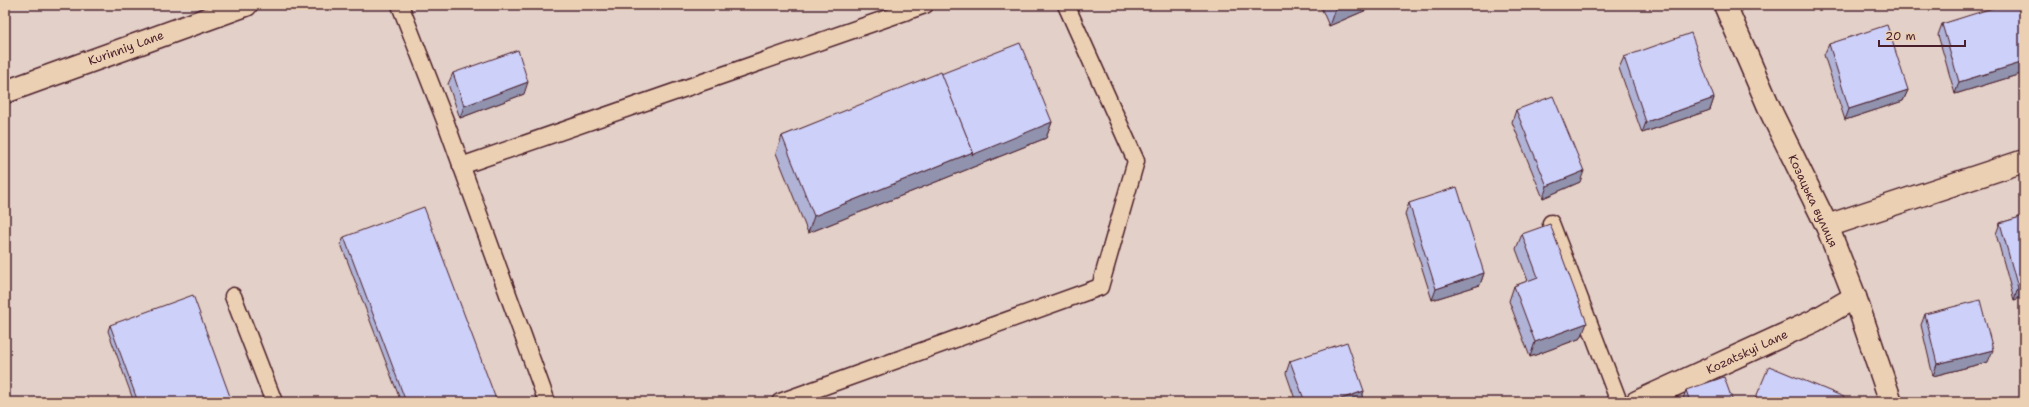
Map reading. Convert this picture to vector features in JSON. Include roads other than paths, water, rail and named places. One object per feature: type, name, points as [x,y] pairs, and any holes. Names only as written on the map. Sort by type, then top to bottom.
[{"type":"street","name":"Kurinniy Lane","points":[[5,92],[246,5]]},
{"type":"street","name":"Козацька вулиця","points":[[1725,5],[1772,114],[1827,226],[1855,298],[1891,402]]},
{"type":"street","points":[[1827,226],[2024,161]]},
{"type":"street","name":"Kozatskyi Lane","points":[[1637,402],[1814,322],[1855,298]]},
{"type":"lane","points":[[400,5],[461,166],[547,402]]},
{"type":"lane","points":[[461,166],[925,5]]},
{"type":"lane","points":[[780,402],[1100,287],[1136,161],[1066,5]]},
{"type":"lane","points":[[1551,223],[1619,402]]},
{"type":"lane","points":[[234,296],[274,402]]}]
